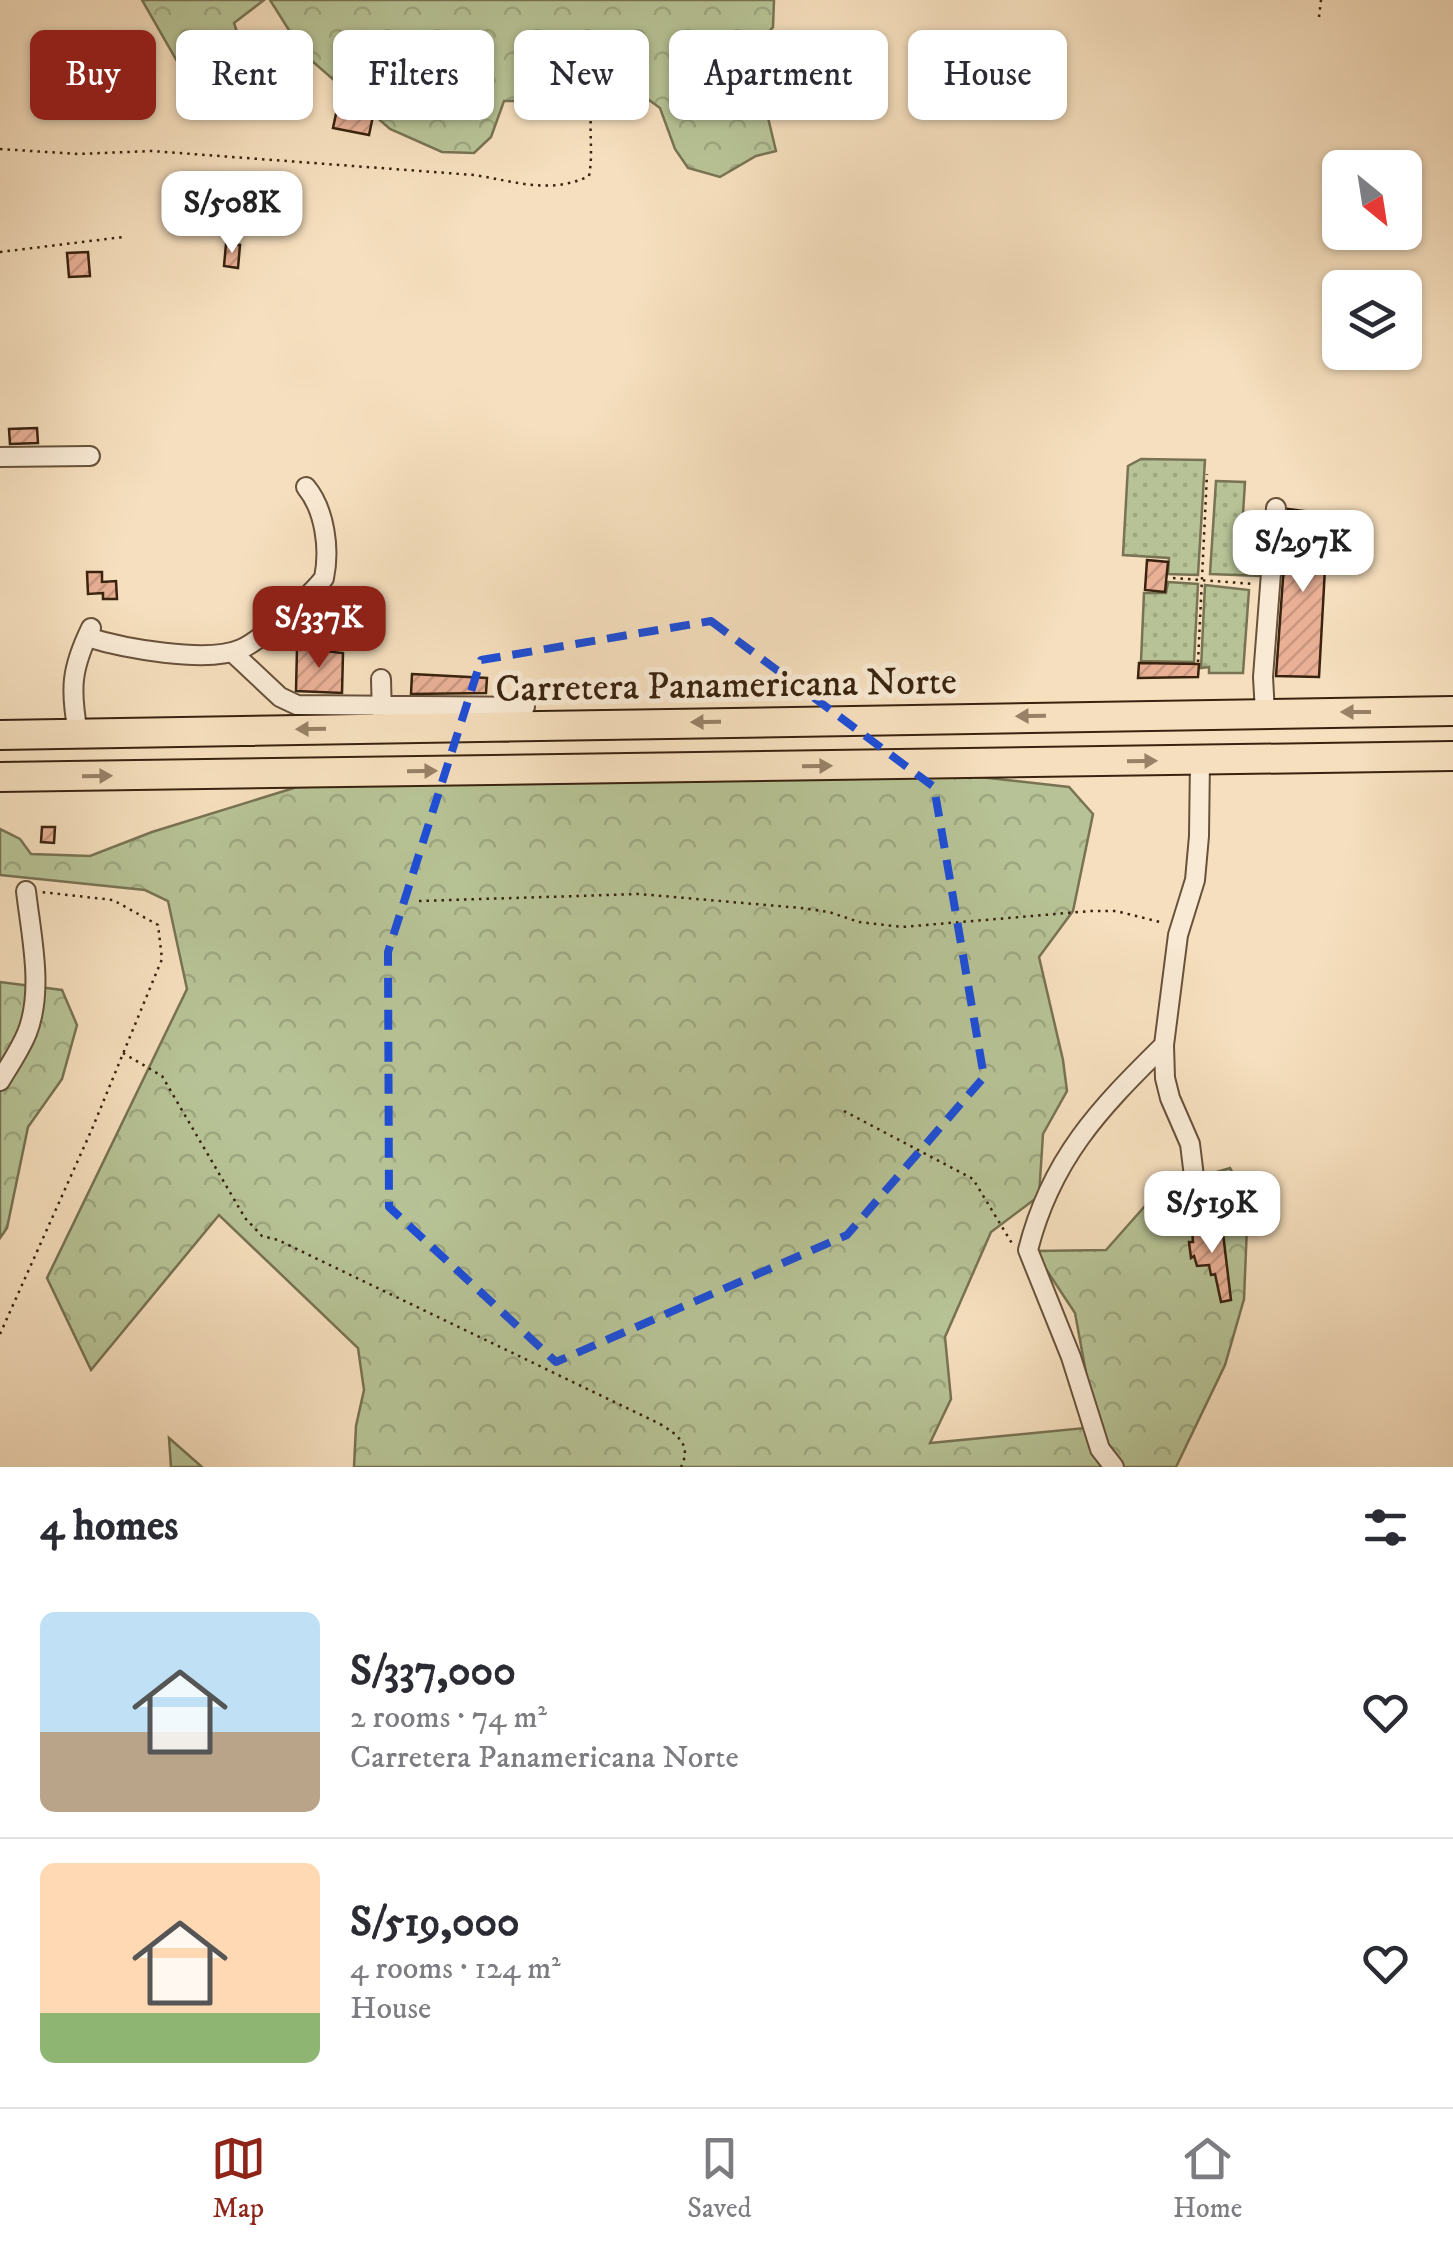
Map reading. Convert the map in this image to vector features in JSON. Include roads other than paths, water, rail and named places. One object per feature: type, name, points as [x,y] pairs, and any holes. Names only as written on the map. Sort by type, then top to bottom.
[{"type":"highway","name":"Carretera Panamericana Norte","points":[[0,735],[382,718],[1453,711]]},
{"type":"highway","points":[[0,778],[1453,756]]},
{"type":"lane","points":[[0,457],[90,456]]},
{"type":"lane","points":[[78,733],[72,680],[89,632],[141,650],[232,652],[252,644],[324,578],[321,510],[306,487]]},
{"type":"lane","points":[[1265,713],[1263,676],[1276,508]]},
{"type":"lane","points":[[232,652],[280,698],[297,705],[382,718],[525,707]]},
{"type":"lane","points":[[381,679],[382,718]]},
{"type":"lane","points":[[1198,1209],[1193,1157],[1165,1078],[1164,1045],[1180,928],[1195,880],[1200,760]]},
{"type":"lane","points":[[0,1082],[28,1031],[32,1004],[34,963],[26,891]]},
{"type":"lane","points":[[1114,1467],[1100,1449],[1071,1357],[1028,1250],[1056,1172],[1076,1139],[1108,1100],[1164,1045]]}]
